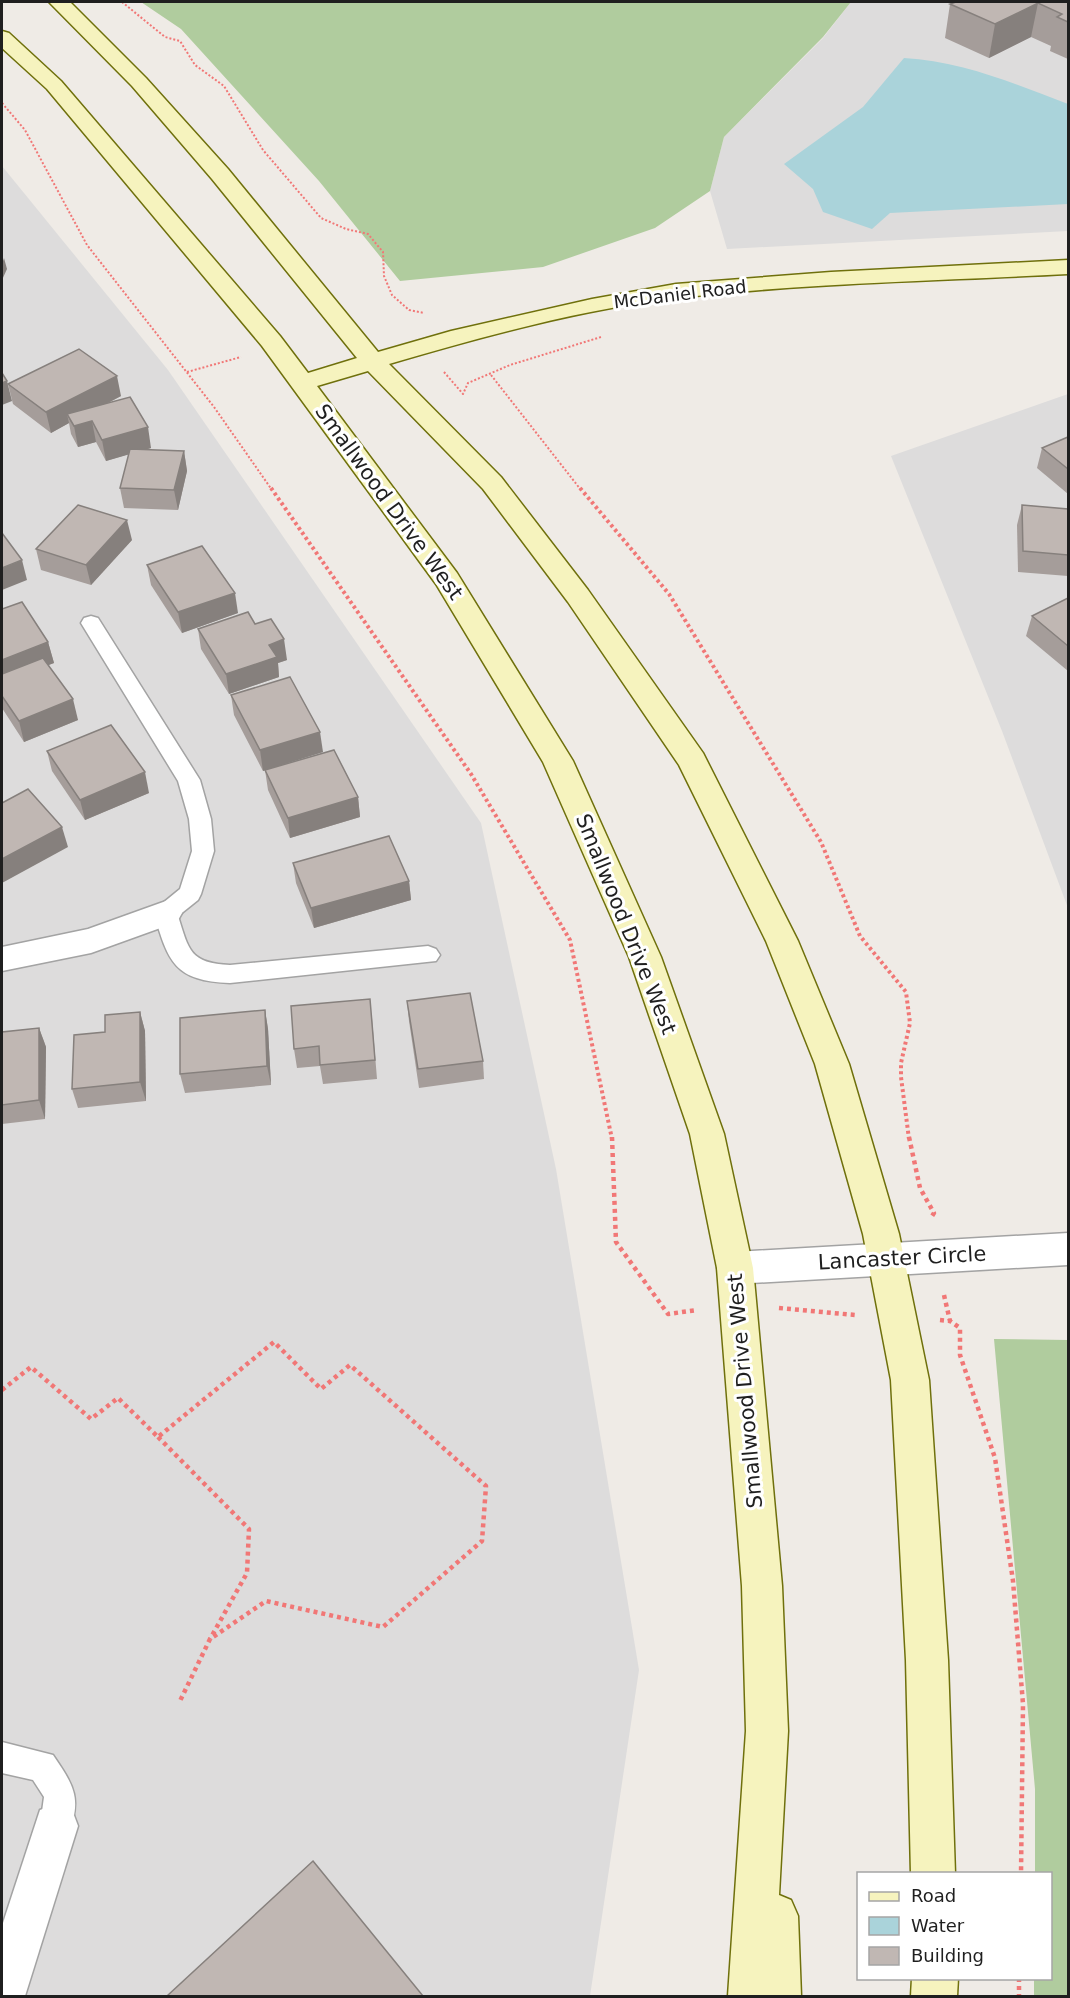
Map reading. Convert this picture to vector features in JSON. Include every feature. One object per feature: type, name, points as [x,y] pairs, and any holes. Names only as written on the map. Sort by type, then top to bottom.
[{"type":"main road","points":[[58,2],[139,82],[220,174],[372,361],[492,483],[578,596],[692,761],[782,941],[832,1064],[881,1234],[910,1380],[927,1660],[933,1872]]},
{"type":"main road","name":"Smallwood Drive West","points":[[2,37],[54,85],[271,341],[301,383],[326,412],[447,579],[558,761],[645,957],[704,1123],[737,1287],[761,1575],[767,1731],[752,1996]]},
{"type":"main road","name":"McDaniel Road","points":[[301,383],[451,338],[592,306],[676,291],[831,279],[1068,267]]},
{"type":"main road","points":[[767,1731],[778,1996]]},
{"type":"main road","points":[[934,1996],[935,1980]]},
{"type":"street","points":[[2,959],[91,940],[166,913]]},
{"type":"street","name":"Lancaster Circle","points":[[737,1287],[886,1258],[1068,1250]]},
{"type":"street","points":[[2,1996],[56,1826]]},
{"type":"lane","points":[[91,623],[189,780],[200,819],[203,850],[190,894],[166,913],[177,952],[189,967],[206,974],[428,955]]},
{"type":"lane","points":[[2,1758],[42,1766],[60,1794],[56,1826]]},
{"type":"path","points":[[122,2],[165,37],[180,41],[195,65],[224,86],[263,150],[321,218],[346,229],[368,234],[383,252],[384,276],[392,295],[408,310],[429,314]]},
{"type":"path","points":[[2,103],[25,130],[87,245],[214,407],[471,774],[570,940],[613,1143],[616,1242],[668,1314],[737,1287],[897,1318],[950,1321],[960,1328],[958,1340],[960,1355],[995,1458],[1011,1558],[1023,1704],[1021,1872]]},
{"type":"path","points":[[468,383],[510,366],[610,335]]},
{"type":"path","points":[[490,375],[547,450],[669,594],[821,842],[860,936],[906,992],[910,1023],[901,1063],[901,1077],[918,1184],[928,1208],[934,1212],[927,1223]]},
{"type":"path","points":[[158,1437],[274,1342],[321,1389],[350,1365],[486,1486],[482,1541],[383,1627],[266,1601],[210,1639]]},
{"type":"path","points":[[2,1390],[31,1367],[91,1419],[118,1398],[249,1529],[247,1574],[210,1639],[178,1703]]},
{"type":"path","points":[[1019,1980],[1019,1996]]},
{"type":"shaded area","points":[[851,2],[1068,2],[1068,231],[727,249],[710,191],[724,137],[823,38]]},
{"type":"shaded area","points":[[2,166],[168,370],[481,823],[556,1169],[639,1670],[590,1996],[2,1996]]},
{"type":"shaded area","points":[[1068,394],[1068,908],[1002,731],[891,456]]},
{"type":"green space","points":[[141,2],[851,2],[823,37],[724,137],[710,191],[655,228],[543,267],[400,281],[319,181],[181,29]]},
{"type":"green space","points":[[994,1339],[1068,1340],[1068,1996],[1034,1996],[1034,1980],[1052,1980],[1052,1872],[1035,1872],[1035,1789]]},
{"type":"water","points":[[904,58],[926,60],[967,69],[1008,81],[1068,104],[1068,204],[890,213],[872,229],[823,212],[813,189],[784,164],[863,107]]},
{"type":"building","points":[[956,2],[1068,2],[1068,22],[1057,17],[1062,14],[1038,3],[995,24],[950,4]]},
{"type":"building","points":[[79,349],[117,376],[46,412],[8,384]]},
{"type":"building","points":[[2,373],[7,381],[2,383]]},
{"type":"building","points":[[130,397],[148,427],[102,440],[92,421],[74,426],[67,414]]},
{"type":"building","points":[[1068,437],[1068,469],[1042,448]]},
{"type":"building","points":[[130,449],[184,451],[174,490],[120,488]]},
{"type":"building","points":[[78,505],[127,520],[86,565],[36,549]]},
{"type":"building","points":[[1022,505],[1068,509],[1068,555],[1023,551]]},
{"type":"building","points":[[2,533],[22,560],[2,568]]},
{"type":"building","points":[[202,546],[235,593],[178,612],[147,565]]},
{"type":"building","points":[[1068,598],[1068,646],[1032,616]]},
{"type":"building","points":[[22,602],[48,642],[2,660],[2,609]]},
{"type":"building","points":[[248,612],[255,624],[271,619],[284,639],[269,645],[277,657],[226,674],[198,629]]},
{"type":"building","points":[[43,658],[73,699],[19,721],[2,696],[2,674]]},
{"type":"building","points":[[290,677],[320,732],[260,750],[231,695]]},
{"type":"building","points":[[111,725],[145,772],[80,800],[47,751]]},
{"type":"building","points":[[334,750],[358,797],[288,818],[265,770]]},
{"type":"building","points":[[28,789],[62,827],[2,859],[2,803]]},
{"type":"building","points":[[389,836],[409,881],[311,908],[293,863]]},
{"type":"building","points":[[470,993],[483,1061],[418,1069],[407,1001]]},
{"type":"building","points":[[370,999],[375,1060],[320,1065],[319,1046],[294,1049],[291,1006]]},
{"type":"building","points":[[265,1010],[267,1066],[180,1074],[180,1018]]},
{"type":"building","points":[[140,1012],[140,1082],[72,1089],[74,1035],[105,1032],[105,1015]]},
{"type":"building","points":[[39,1028],[39,1100],[2,1105],[2,1032]]},
{"type":"building","points":[[313,1861],[423,1996],[167,1996]]}]
